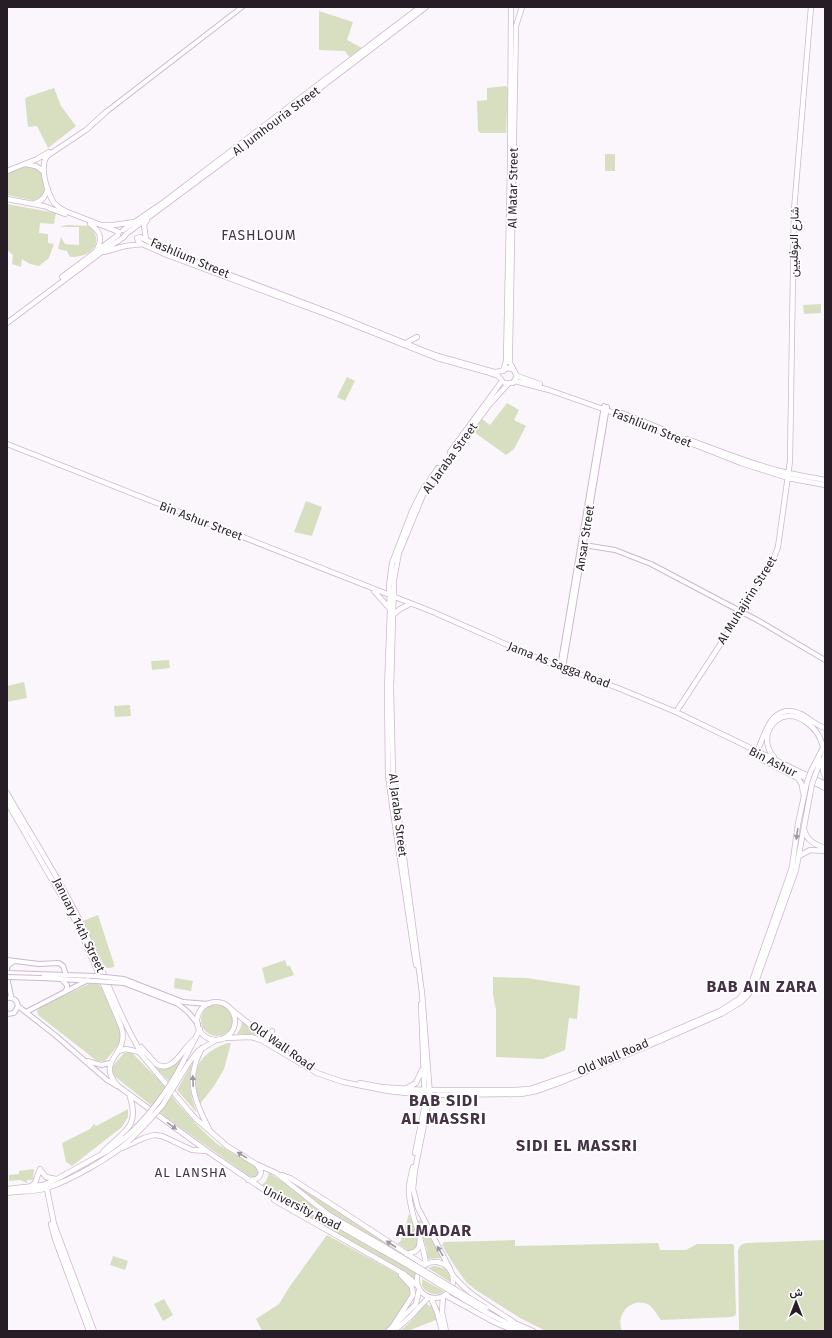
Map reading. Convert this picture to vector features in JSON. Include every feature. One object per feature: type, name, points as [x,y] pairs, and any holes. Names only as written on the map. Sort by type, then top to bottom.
[{"type":"main road","points":[[129,246],[122,234],[64,211],[57,206],[48,188],[44,172],[45,160],[50,154],[86,130],[106,112],[242,7]]},
{"type":"main road","name":"Al Jumhouria Street","points":[[7,323],[122,234],[137,220],[420,7]]},
{"type":"main road","name":"Al Jumhouria Street","points":[[122,234],[149,218],[426,7]]},
{"type":"main road","points":[[503,371],[509,368],[513,369],[516,378],[508,384],[502,380],[501,374],[506,361],[510,168],[511,7]]},
{"type":"main road","name":"Al Matar Street","points":[[513,369],[510,360],[516,26],[522,7]]},
{"type":"main road","name":"شارع النوفليين","points":[[788,475],[790,448],[794,210],[811,7]]},
{"type":"main road","points":[[7,171],[25,164],[50,151],[84,128],[102,113],[106,112]]},
{"type":"main road","points":[[25,164],[36,166],[44,172]]},
{"type":"main road","points":[[31,203],[40,201],[44,198],[48,188]]},
{"type":"main road","points":[[7,199],[31,203],[58,211],[90,224],[122,234]]},
{"type":"main road","points":[[146,240],[144,225],[149,218]]},
{"type":"main road","points":[[97,224],[114,225],[137,220]]},
{"type":"main road","points":[[90,224],[100,232],[100,242],[97,253],[142,244]]},
{"type":"main road","name":"Fashlium Street","points":[[502,380],[493,374],[437,358],[350,323],[167,255],[142,244],[137,238],[140,237],[177,255],[328,312],[438,356],[486,370],[497,372],[503,371]]},
{"type":"main road","name":"Al Jumhouria Street","points":[[7,319],[97,253]]},
{"type":"main road","points":[[406,343],[417,337]]},
{"type":"main road","name":"Fashlium Street","points":[[516,378],[605,408],[725,457],[788,475]]},
{"type":"main road","name":"Al Jaraba Street","points":[[451,1272],[418,1208],[414,1195],[413,1180],[427,1093],[425,1015],[388,775],[387,696],[390,609],[399,553],[423,495],[502,380]]},
{"type":"main road","name":"Al Jaraba Street","points":[[425,1265],[424,1248],[410,1203],[409,1187],[427,1093],[420,995],[393,774],[391,689],[393,616],[390,579],[392,563],[422,491],[494,399],[508,384]]},
{"type":"main road","name":"Ansar Street","points":[[575,589],[584,545],[605,408]]},
{"type":"main road","name":"Ansar Street","points":[[562,667],[605,408]]},
{"type":"main road","name":"Bin Ashur Street","points":[[7,444],[392,597]]},
{"type":"main road","points":[[788,475],[825,480]]},
{"type":"main road","points":[[788,475],[825,485]]},
{"type":"main road","name":"Al Muhajirin Street","points":[[676,712],[756,590],[777,552],[788,475]]},
{"type":"main road","points":[[584,545],[615,550],[640,559],[741,612],[825,660]]},
{"type":"main road","points":[[380,592],[384,589],[390,579]]},
{"type":"main road","points":[[373,590],[390,609]]},
{"type":"main road","name":"Jama As Sagga Road","points":[[392,597],[676,712],[722,735]]},
{"type":"main road","points":[[393,616],[400,609],[410,604]]},
{"type":"main road","points":[[803,798],[803,787],[800,780],[761,759],[758,752],[769,723],[773,717],[781,712],[795,711],[825,728]]},
{"type":"main road","points":[[776,759],[769,750],[767,738],[774,722],[788,715],[795,716],[809,725],[820,736],[824,746]]},
{"type":"main road","name":"Bin Ashur","points":[[722,735],[758,752],[825,788]]},
{"type":"main road","name":"Old Wall Road","points":[[224,1038],[251,1037],[261,1040],[317,1073],[333,1080],[388,1092],[427,1093],[514,1090],[530,1089],[573,1074],[710,1016],[740,1001],[751,984],[799,856],[810,783],[824,746]]},
{"type":"main road","points":[[758,752],[776,759],[825,784]]},
{"type":"main road","points":[[825,754],[822,769],[825,777]]},
{"type":"main road","name":"Old Wall Road","points":[[813,772],[825,754]]},
{"type":"main road","name":"Old Wall Road","points":[[781,906],[792,867],[803,798],[810,783]]},
{"type":"main road","name":"January 14th Street","points":[[7,793],[70,900],[91,944],[125,1024],[146,1060]]},
{"type":"main road","name":"January 14th Street","points":[[7,802],[78,926],[121,1026],[124,1034],[123,1040],[110,1063]]},
{"type":"main road","points":[[804,826],[808,838],[816,845],[825,849]]},
{"type":"main road","points":[[799,856],[810,850],[825,849]]},
{"type":"main road","points":[[7,960],[39,964],[60,963],[64,968],[66,975]]},
{"type":"main road","points":[[7,969],[8,965],[14,961]]},
{"type":"main road","points":[[7,973],[60,979],[88,980]]},
{"type":"main road","points":[[10,997],[7,977],[66,975],[124,981],[177,1000],[209,1004]]},
{"type":"main road","points":[[26,1012],[88,980],[95,978]]},
{"type":"main road","points":[[60,979],[67,985],[64,993]]},
{"type":"main road","points":[[124,981],[178,1004],[188,1012],[198,1024],[204,1035],[216,1040]]},
{"type":"main road","name":"University Road","points":[[7,991],[10,997],[16,1001],[18,1006],[79,1055],[107,1080],[118,1086],[248,1180],[273,1197],[327,1219],[382,1248]]},
{"type":"main road","points":[[185,1063],[202,1048],[230,1034],[235,1022],[235,1016],[232,1010],[221,1003],[215,1002],[204,1007],[200,1012],[198,1024]]},
{"type":"main road","points":[[7,1014],[14,1013],[18,1006]]},
{"type":"main road","name":"Old Wall Road","points":[[232,1010],[264,1036],[310,1067],[325,1074],[335,1078],[381,1087],[427,1093]]},
{"type":"main road","points":[[117,1150],[163,1097],[172,1084],[185,1063],[200,1029]]},
{"type":"main road","points":[[264,1036],[268,1035],[272,1031]]},
{"type":"main road","points":[[135,1043],[156,1064],[166,1066],[174,1062],[195,1039]]},
{"type":"main road","points":[[202,1048],[194,1067],[193,1084],[198,1107],[209,1131]]},
{"type":"main road","points":[[118,1051],[126,1049],[133,1050],[138,1052],[146,1060]]},
{"type":"main road","points":[[79,1055],[96,1065],[110,1063],[110,1077],[118,1086]]},
{"type":"main road","name":"University Road","points":[[146,1060],[182,1104],[203,1126],[227,1146],[256,1164],[276,1173],[329,1215],[522,1331]]},
{"type":"main road","points":[[403,1089],[416,1083],[424,1067]]},
{"type":"main road","points":[[99,1156],[124,1133],[132,1122],[134,1110],[129,1094]]},
{"type":"main road","points":[[7,1193],[45,1186],[74,1175],[101,1161],[117,1150],[154,1135],[162,1136],[192,1150],[207,1151]]},
{"type":"main road","points":[[7,1189],[17,1187],[45,1186],[127,1139]]},
{"type":"main road","points":[[248,1180],[256,1180],[261,1174],[260,1169],[256,1164]]},
{"type":"main road","points":[[31,1186],[41,1170],[46,1177],[57,1179]]},
{"type":"main road","points":[[276,1173],[290,1178],[425,1265]]},
{"type":"main road","points":[[7,1184],[17,1187]]},
{"type":"main road","points":[[45,1186],[55,1239],[89,1331]]},
{"type":"main road","points":[[45,1186],[54,1224],[94,1331]]},
{"type":"main road","points":[[273,1197],[274,1200],[393,1267],[411,1279],[429,1298],[438,1312],[442,1331]]},
{"type":"main road","points":[[416,1223],[419,1218],[424,1219]]},
{"type":"main road","points":[[406,1254],[417,1250],[420,1235]]},
{"type":"main road","points":[[391,1330],[416,1304],[418,1287],[417,1274],[425,1265],[436,1262],[441,1263],[470,1292],[514,1323]]},
{"type":"main road","points":[[391,1330],[411,1300],[414,1292],[408,1281],[393,1267]]},
{"type":"main road","points":[[446,1331],[442,1312],[444,1296],[453,1286],[451,1272]]},
{"type":"main road","points":[[391,1330],[410,1317],[429,1298],[444,1296],[496,1323],[515,1331]]},
{"type":"main road","name":"University Road","points":[[485,1309],[532,1331]]},
{"type":"green space","points":[[319,11],[353,22],[347,40],[362,48],[349,57],[345,51],[319,50]]},
{"type":"green space","points":[[506,86],[508,89],[506,133],[481,133],[478,131],[477,101],[487,100],[487,88]]},
{"type":"green space","points":[[54,88],[61,106],[76,126],[48,148],[37,126],[28,127],[25,99]]},
{"type":"green space","points":[[605,154],[615,154],[615,171],[605,171]]},
{"type":"green space","points":[[27,166],[33,166],[42,173],[45,192],[40,199],[36,201],[7,195],[7,172]]},
{"type":"green space","points":[[7,204],[56,213],[54,224],[40,223],[39,233],[48,234],[48,243],[54,244],[49,258],[39,266],[30,264],[22,259],[21,267],[12,264],[13,255],[7,250]]},
{"type":"green space","points":[[67,225],[90,226],[95,233],[96,239],[96,244],[93,249],[83,255],[70,257],[67,251],[58,249],[61,237],[65,244],[79,245],[79,227],[60,227]]},
{"type":"green space","points":[[821,304],[821,313],[804,314],[803,305]]},
{"type":"green space","points":[[347,377],[355,381],[345,401],[337,397]]},
{"type":"green space","points":[[507,403],[519,410],[514,420],[526,426],[514,449],[506,455],[474,432],[474,429],[482,419],[490,425]]},
{"type":"green space","points":[[306,501],[322,507],[312,536],[294,532]]},
{"type":"green space","points":[[169,660],[170,668],[152,670],[151,661]]},
{"type":"green space","points":[[24,682],[27,698],[7,702],[7,686]]},
{"type":"green space","points":[[130,705],[131,716],[115,717],[114,706]]},
{"type":"green space","points":[[98,915],[114,967],[105,967],[83,921]]},
{"type":"green space","points":[[285,960],[287,966],[290,966],[294,975],[266,984],[262,968]]},
{"type":"green space","points":[[493,977],[526,978],[580,986],[577,1019],[569,1018],[565,1050],[543,1059],[496,1057],[496,1010],[493,995]]},
{"type":"green space","points":[[175,978],[193,981],[191,991],[174,988]]},
{"type":"green space","points":[[89,984],[98,984],[101,987],[121,1033],[121,1042],[105,1061],[97,1061],[38,1015],[37,1011],[42,1006]]},
{"type":"green space","points":[[214,1004],[220,1004],[230,1011],[233,1020],[232,1026],[226,1033],[220,1036],[214,1036],[204,1029],[201,1023],[201,1017],[208,1007]]},
{"type":"green space","points":[[242,1021],[260,1035],[237,1034],[241,1027]]},
{"type":"green space","points":[[227,1043],[231,1043],[224,1069],[214,1086],[200,1104],[196,1083],[198,1066],[208,1053]]},
{"type":"green space","points":[[130,1052],[165,1086],[177,1103],[199,1127],[217,1144],[257,1167],[259,1174],[254,1178],[249,1176],[167,1118],[113,1075],[113,1066],[124,1053]]},
{"type":"green space","points":[[186,1053],[170,1082],[156,1068],[165,1069],[173,1066]]},
{"type":"green space","points":[[192,1063],[190,1088],[197,1113],[177,1090]]},
{"type":"green space","points":[[128,1109],[128,1117],[122,1127],[72,1166],[66,1162],[62,1143],[90,1129],[94,1124],[96,1126]]},
{"type":"green space","points":[[34,1169],[33,1180],[27,1180],[27,1183],[20,1180],[9,1181],[9,1175],[19,1174],[19,1171]]},
{"type":"green space","points":[[269,1173],[293,1188],[324,1214],[280,1196],[262,1185],[266,1181]]},
{"type":"green space","points":[[291,1181],[420,1264],[419,1266],[331,1215]]},
{"type":"green space","points":[[283,1203],[328,1221],[416,1272],[414,1278]]},
{"type":"green space","points":[[409,1214],[419,1240],[419,1246],[410,1252],[397,1243],[401,1240]]},
{"type":"green space","points":[[420,1220],[442,1258],[427,1259],[427,1250],[418,1221]]},
{"type":"green space","points":[[327,1235],[396,1273],[411,1288],[408,1299],[401,1311],[385,1331],[262,1331],[256,1319],[279,1304],[290,1286]]},
{"type":"green space","points":[[515,1240],[515,1246],[658,1243],[660,1250],[686,1250],[697,1244],[733,1244],[735,1316],[661,1320],[653,1308],[649,1305],[637,1303],[626,1308],[623,1313],[620,1325],[622,1331],[546,1331],[520,1318],[467,1283],[442,1245],[444,1242]]},
{"type":"green space","points":[[825,1240],[825,1331],[739,1331],[738,1250],[741,1245],[746,1243]]},
{"type":"green space","points":[[113,1256],[128,1261],[125,1270],[110,1265]]},
{"type":"green space","points":[[434,1266],[441,1267],[448,1272],[450,1282],[428,1268]]},
{"type":"green space","points":[[422,1279],[444,1291],[438,1294],[429,1293],[422,1286]]},
{"type":"green space","points":[[164,1299],[173,1315],[163,1321],[154,1304]]},
{"type":"green space","points":[[427,1304],[430,1306],[433,1304],[438,1319],[408,1331],[400,1331],[412,1320],[424,1305]]},
{"type":"district","name":"FASHLOUM","points":[[259,235]]},
{"type":"district","name":"BAB AIN ZARA","points":[[762,986]]},
{"type":"district","name":"BAB SIDI AL MASSRI","points":[[444,1109]]},
{"type":"district","name":"SIDI EL MASSRI","points":[[577,1145]]},
{"type":"district","name":"AL LANSHA","points":[[191,1172]]},
{"type":"district","name":"ALMADAR","points":[[434,1230]]}]
